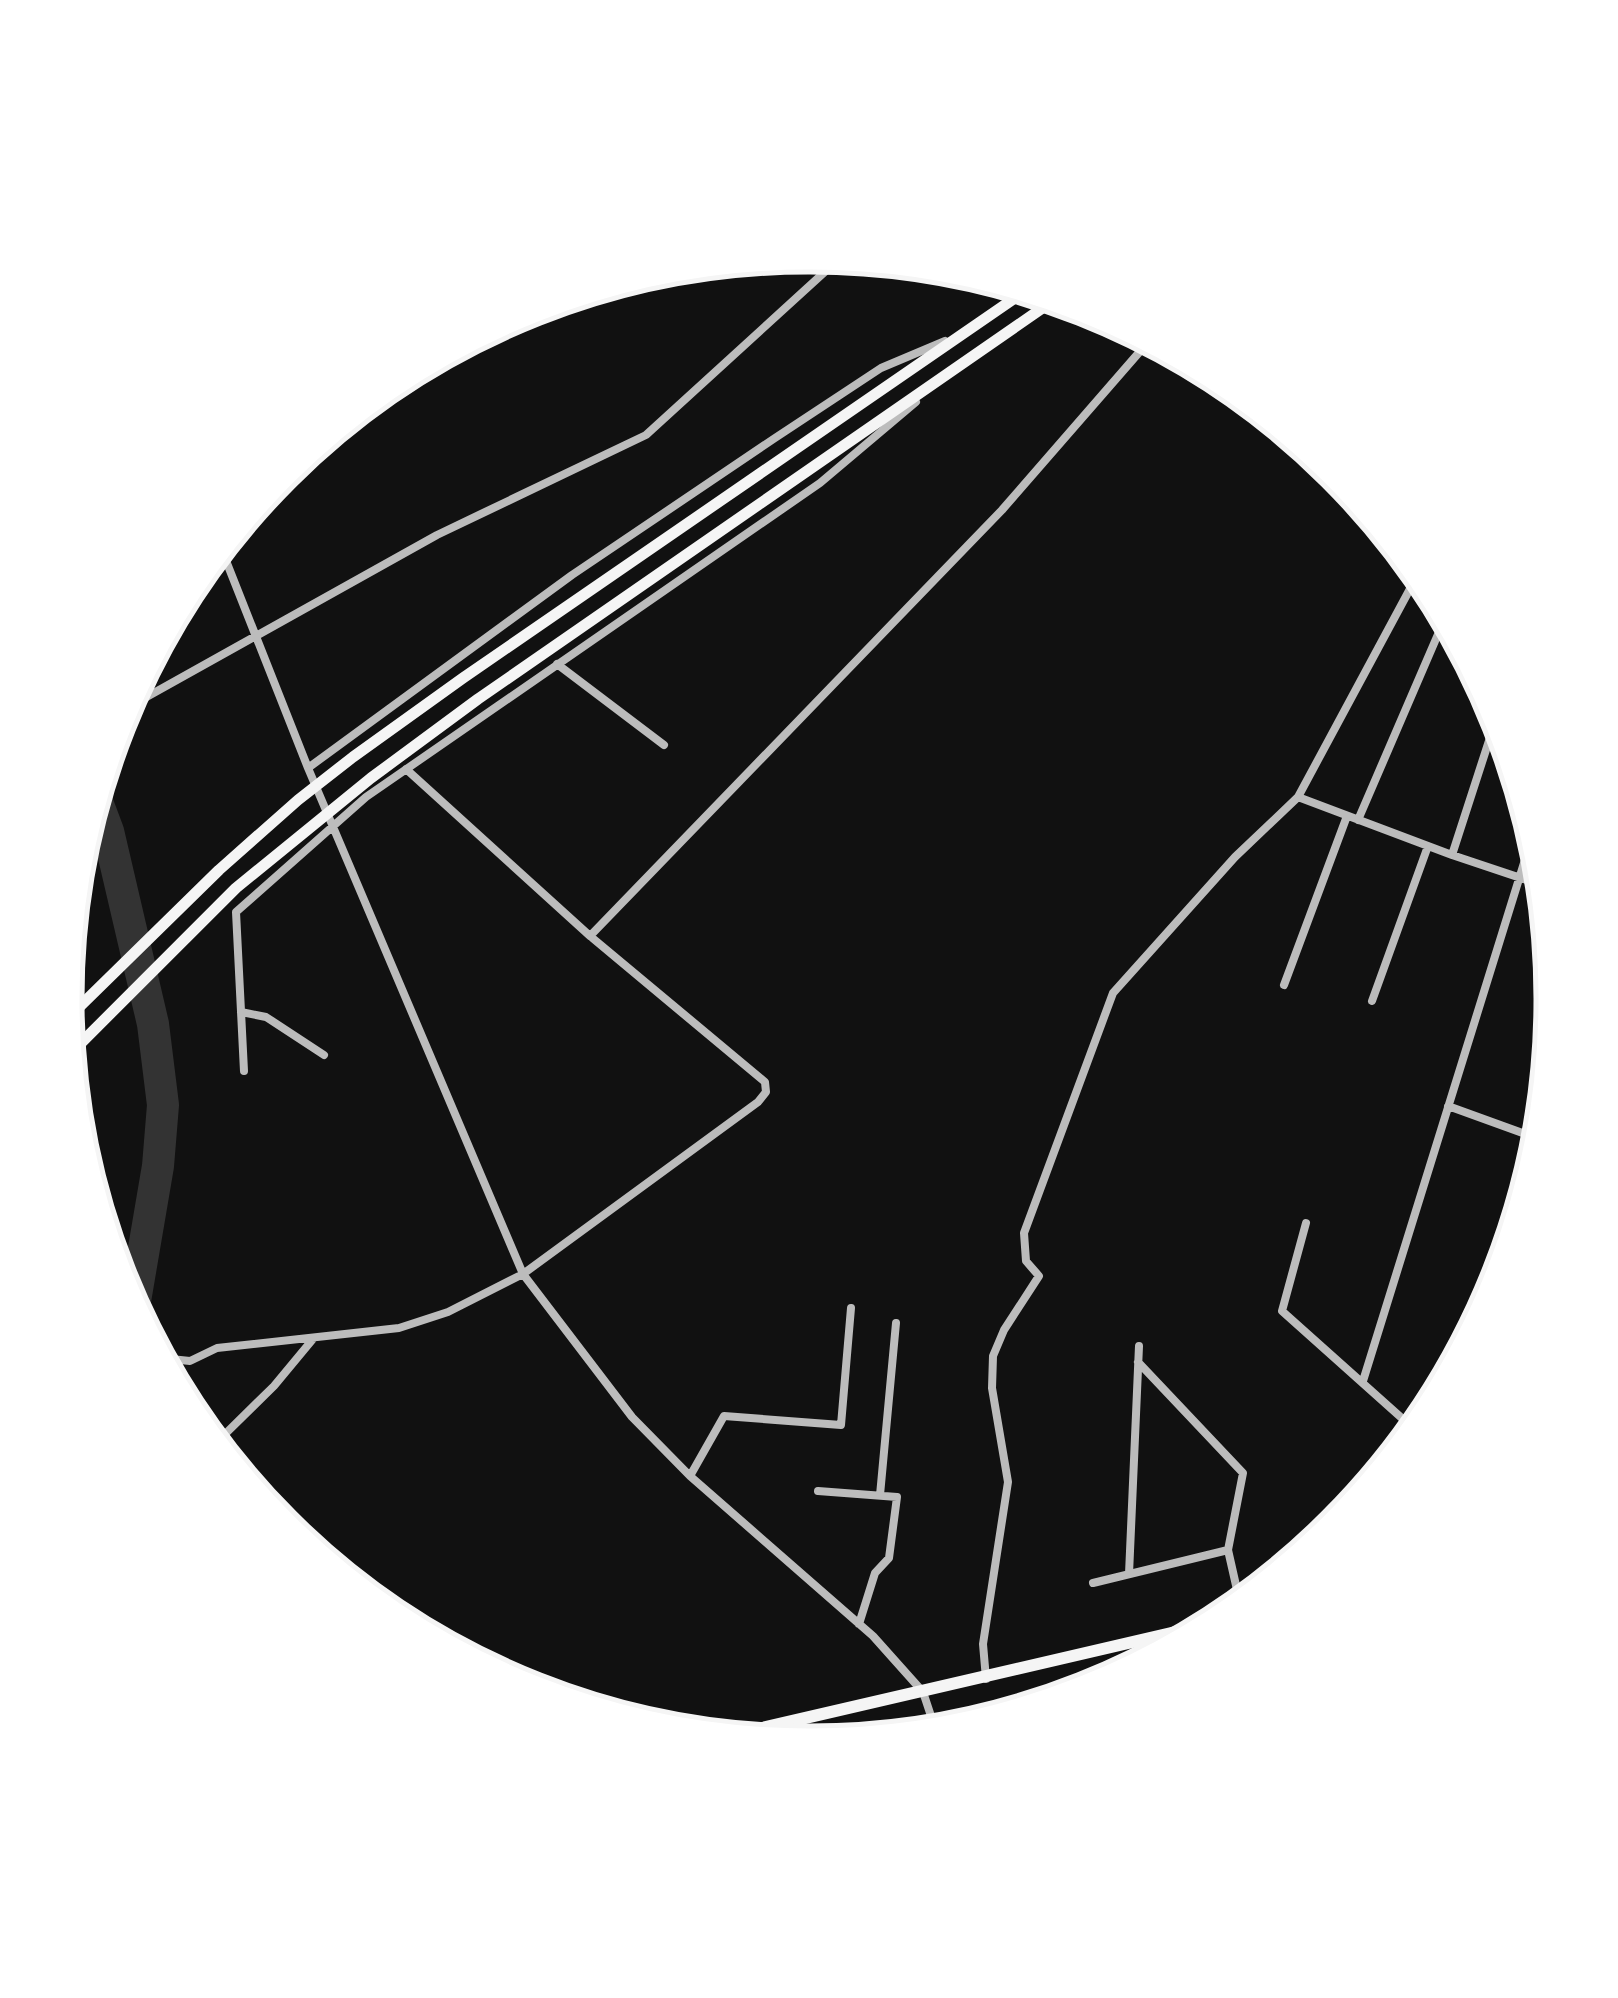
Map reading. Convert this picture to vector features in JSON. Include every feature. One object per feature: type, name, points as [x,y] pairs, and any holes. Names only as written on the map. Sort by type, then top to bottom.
[{"type":"main road","points":[[82,1004],[219,870],[298,800],[463,678],[1010,301]]},
{"type":"main road","points":[[84,1040],[236,888],[316,820],[478,699],[1040,310]]},
{"type":"main road","points":[[781,1725],[1155,1637]]},
{"type":"street","points":[[150,694],[436,536],[646,436],[824,273]]},
{"type":"street","points":[[308,768],[572,575],[775,438],[881,368],[966,332]]},
{"type":"street","points":[[590,936],[1002,510],[1139,352]]},
{"type":"street","points":[[244,1071],[236,912],[332,824],[820,484],[945,375]]},
{"type":"street","points":[[228,564],[308,768],[523,1274],[632,1418],[690,1476],[860,1624],[923,1692],[931,1715]]},
{"type":"street","points":[[986,1678],[983,1644],[1008,1482],[992,1388],[993,1356],[1004,1330],[1039,1276],[1026,1261],[1024,1233],[1113,994],[1234,857],[1298,797],[1409,590]]},
{"type":"street","points":[[1358,820],[1438,635]]},
{"type":"street","points":[[557,664],[664,745]]},
{"type":"street","points":[[1452,855],[1488,743]]},
{"type":"street","points":[[179,1360],[190,1361],[218,1348],[400,1328],[448,1312],[523,1274],[758,1102],[766,1092],[765,1082],[590,936],[406,769]]},
{"type":"street","points":[[1298,797],[1525,880]]},
{"type":"street","points":[[1284,986],[1347,816]]},
{"type":"street","points":[[1372,1001],[1428,846]]},
{"type":"street","points":[[1363,1381],[1523,864]]},
{"type":"street","points":[[241,1012],[266,1017],[324,1055]]},
{"type":"street","points":[[1448,1106],[1523,1133]]},
{"type":"street","points":[[1306,1222],[1282,1311],[1402,1418]]},
{"type":"street","points":[[690,1476],[724,1416],[841,1425],[851,1308]]},
{"type":"street","points":[[880,1495],[896,1323]]},
{"type":"street","points":[[227,1432],[274,1386],[313,1339]]},
{"type":"street","points":[[1129,1574],[1139,1346]]},
{"type":"street","points":[[1138,1362],[1243,1474],[1228,1550],[1236,1586]]},
{"type":"street","points":[[818,1491],[896,1497],[889,1558],[875,1572],[860,1624]]},
{"type":"street","points":[[1094,1583],[1228,1550]]},
{"type":"waterway","points":[[104,822],[153,1024],[163,1105],[158,1166],[139,1279]]}]
